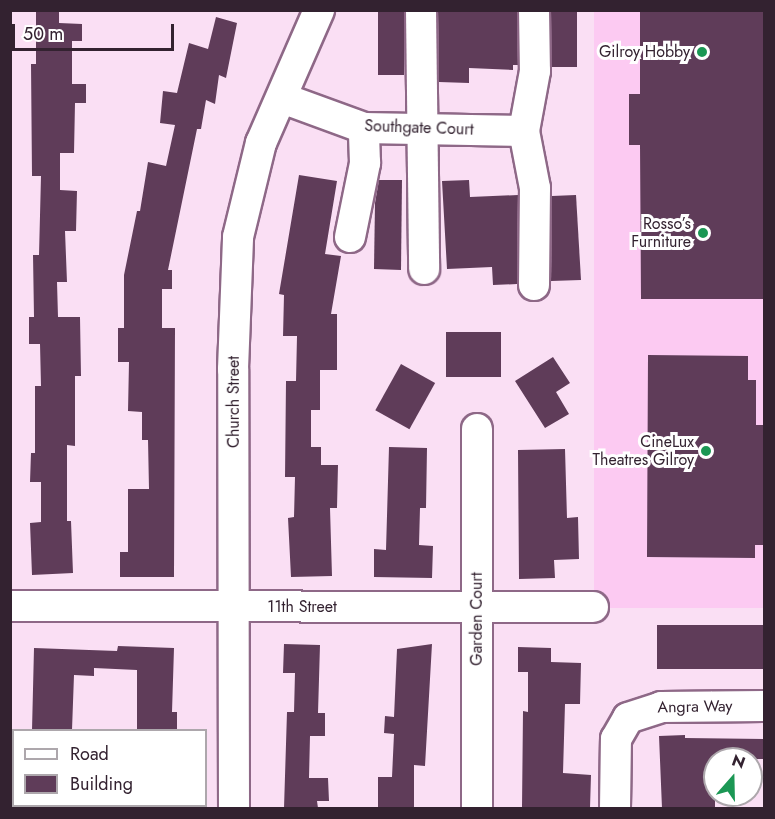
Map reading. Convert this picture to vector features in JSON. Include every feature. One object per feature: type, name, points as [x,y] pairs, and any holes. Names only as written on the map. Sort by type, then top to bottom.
[{"type":"street","name":"Church Street","points":[[234,808],[238,237],[261,143],[319,10]]},
{"type":"street","points":[[421,10],[424,270]]},
{"type":"street","points":[[534,10],[535,71],[524,131],[535,188],[534,285]]},
{"type":"street","name":"Southgate Court","points":[[282,98],[364,128],[524,131]]},
{"type":"street","points":[[350,237],[365,163],[364,128]]},
{"type":"street","name":"Garden Court","points":[[477,429],[477,808]]},
{"type":"street","name":"11th Street","points":[[10,606],[593,607]]},
{"type":"street","name":"Angra Way","points":[[615,808],[616,739],[628,718],[661,707],[765,706]]},
{"type":"shaded area","points":[[594,11],[764,11],[764,608],[594,608]]},
{"type":"building","points":[[36,10],[59,10],[59,23],[82,24],[82,41],[72,41],[72,84],[86,84],[86,103],[75,103],[74,153],[60,153],[60,190],[77,191],[76,231],[65,231],[67,282],[57,282],[58,317],[80,317],[81,376],[75,376],[75,446],[67,445],[67,521],[71,521],[73,573],[32,575],[30,523],[41,522],[41,482],[30,482],[31,453],[35,453],[35,386],[41,386],[40,344],[29,344],[29,317],[34,317],[33,255],[39,255],[41,176],[32,176],[31,64],[36,64]]},
{"type":"building","points":[[378,10],[404,10],[404,75],[378,75]]},
{"type":"building","points":[[438,10],[517,10],[518,65],[513,65],[513,70],[469,68],[469,83],[439,82]]},
{"type":"building","points":[[551,10],[577,10],[577,67],[551,67]]},
{"type":"building","points":[[640,10],[764,10],[765,299],[641,299],[640,145],[629,145],[629,94],[640,94]]},
{"type":"building","points":[[216,17],[237,23],[226,78],[219,75],[215,104],[206,100],[201,129],[197,129],[168,270],[172,270],[172,289],[162,289],[162,328],[175,328],[174,577],[120,577],[120,552],[128,552],[128,489],[149,489],[148,440],[142,440],[142,412],[128,411],[129,362],[118,362],[118,328],[124,328],[124,275],[137,211],[140,211],[148,162],[166,166],[175,125],[160,123],[163,91],[177,93],[189,43],[208,49]]},
{"type":"building","points":[[299,175],[337,181],[325,254],[341,256],[331,314],[337,314],[337,370],[320,370],[320,410],[311,410],[311,447],[321,447],[321,465],[338,465],[337,508],[330,508],[332,576],[291,577],[288,518],[294,517],[295,477],[285,477],[286,381],[296,381],[297,336],[283,336],[284,295],[279,294]]},
{"type":"building","points":[[379,180],[402,180],[401,270],[374,269],[375,203]]},
{"type":"building","points":[[469,180],[470,197],[518,195],[517,284],[493,285],[492,267],[447,269],[442,181]]},
{"type":"building","points":[[576,195],[581,280],[551,281],[552,196]]},
{"type":"building","points":[[446,332],[501,332],[501,377],[446,377]]},
{"type":"building","name":"CineLux Theatres Gilroy","points":[[648,355],[748,356],[748,380],[756,380],[756,425],[765,425],[764,545],[755,545],[755,558],[647,557]]},
{"type":"building","points":[[553,357],[570,383],[556,392],[569,414],[545,428],[515,381]]},
{"type":"building","points":[[401,364],[435,383],[409,429],[375,410]]},
{"type":"building","points":[[389,447],[427,448],[426,508],[420,508],[419,545],[433,546],[432,578],[374,577],[374,549],[386,550]]},
{"type":"building","points":[[565,449],[567,518],[578,517],[579,559],[554,560],[555,578],[519,579],[518,450]]},
{"type":"building","points":[[657,625],[764,625],[764,669],[657,669]]},
{"type":"building","points":[[284,644],[320,645],[318,713],[325,713],[325,736],[310,736],[309,778],[328,778],[329,801],[317,801],[318,808],[284,808],[287,712],[294,712],[295,673],[283,673]]},
{"type":"building","points":[[432,644],[425,766],[414,765],[414,808],[378,808],[378,777],[392,777],[394,734],[384,733],[385,716],[394,717],[397,649]]},
{"type":"building","points":[[118,646],[174,648],[172,712],[177,712],[177,729],[137,729],[137,670],[94,668],[94,676],[74,675],[72,729],[32,729],[34,648],[117,651]]},
{"type":"building","points":[[518,647],[551,648],[551,662],[581,663],[580,704],[565,704],[563,773],[591,775],[590,808],[522,808],[523,711],[528,712],[528,672],[518,672]]},
{"type":"building","points":[[659,736],[765,739],[765,759],[763,759],[763,747],[703,747],[703,807],[715,808],[662,808]]},
{"type":"place","name":"Gilroy Hobby","points":[[702,52]]},
{"type":"place","name":"Rosso’s Furniture","points":[[703,233]]},
{"type":"place","name":"CineLux Theatres Gilroy","points":[[706,451]]}]
